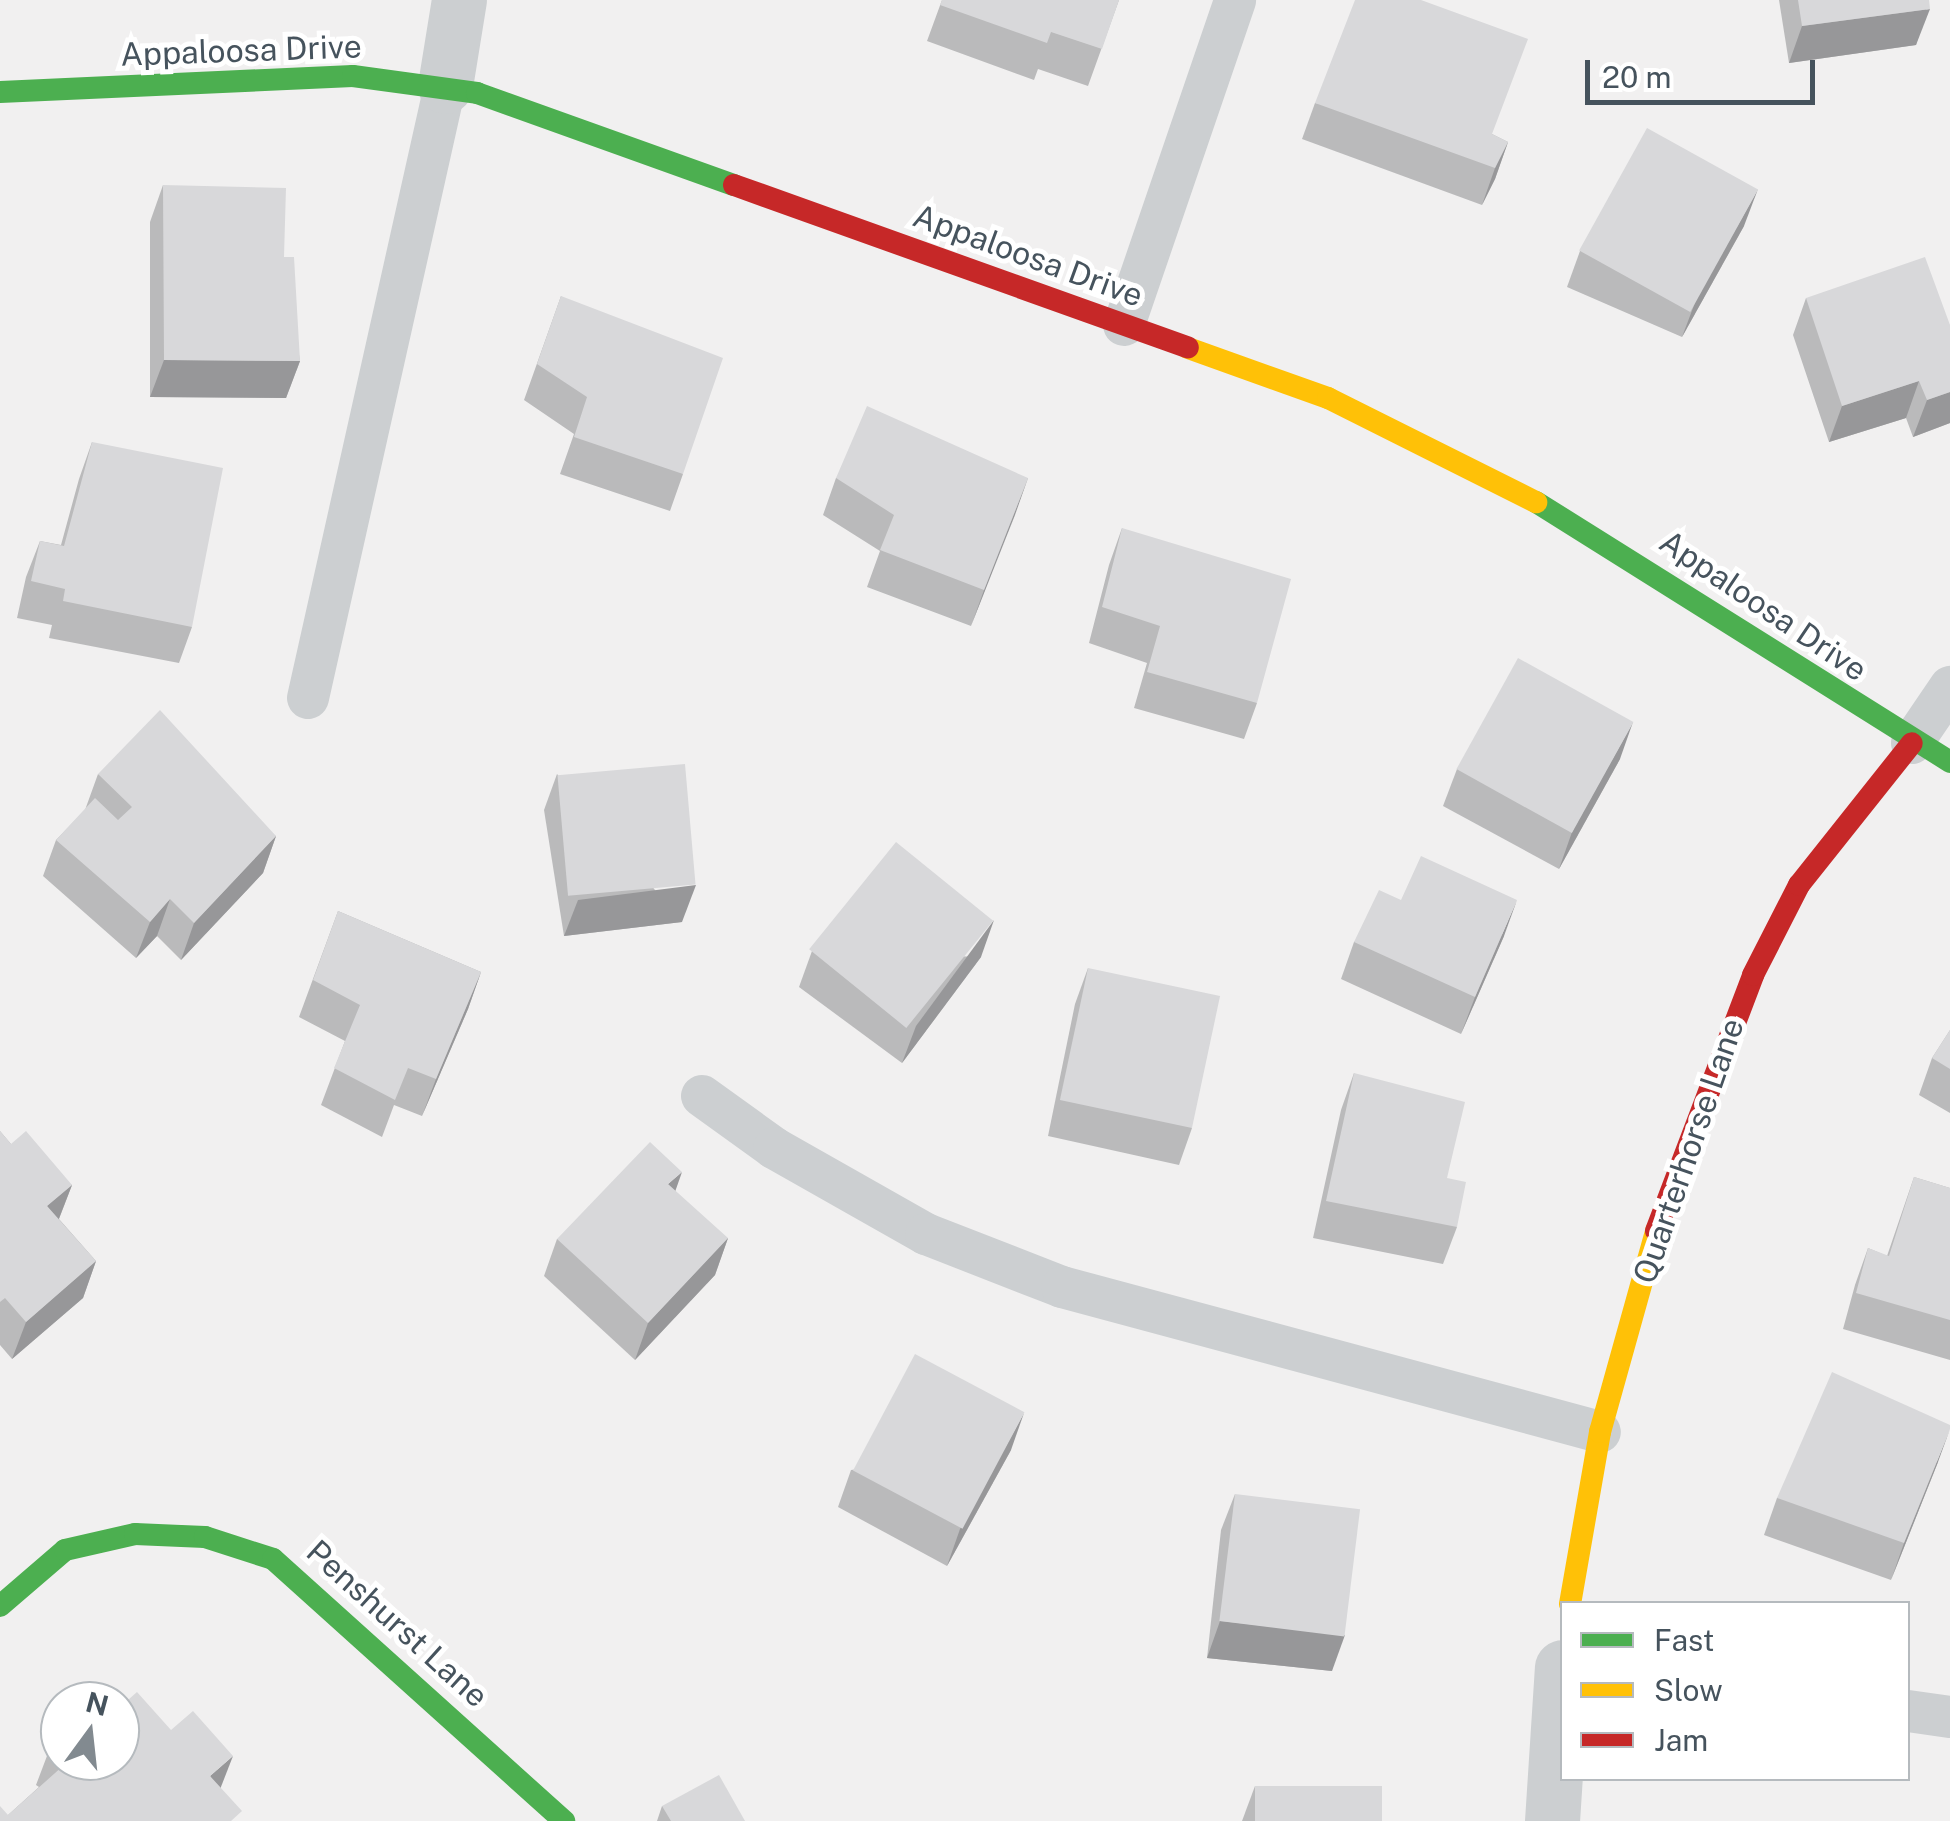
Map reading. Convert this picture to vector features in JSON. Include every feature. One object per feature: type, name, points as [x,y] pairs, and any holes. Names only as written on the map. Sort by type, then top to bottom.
[{"type":"street","points":[[445,86],[459,0]]},
{"type":"street","name":"Appaloosa Drive","points":[[0,92],[353,76],[445,86],[1124,325],[1480,466],[1597,532],[1912,743],[1950,762]]},
{"type":"street","name":"Quarterhorse Lane","points":[[1571,1601],[1600,1432],[1666,1196],[1752,975],[1800,886],[1912,743]]},
{"type":"street","name":"Penshurst Lane","points":[[0,1606],[65,1550],[135,1534],[205,1536],[273,1559],[564,1821]]},
{"type":"street","points":[[1552,1821],[1560,1707]]},
{"type":"lane","points":[[1124,325],[1235,0]]},
{"type":"lane","points":[[308,698],[445,86]]},
{"type":"lane","points":[[1912,743],[1950,686]]},
{"type":"lane","points":[[702,1096],[926,1234],[1062,1287],[1600,1432]]},
{"type":"lane","points":[[1910,1711],[1950,1717]]},
{"type":"building","points":[[942,0],[1119,0],[1102,49],[1051,32],[1047,43],[940,5]]},
{"type":"building","points":[[1355,0],[1421,0],[1528,39],[1492,134],[1508,142],[1495,168],[1315,103]]},
{"type":"building","points":[[1798,0],[1929,0],[1930,9],[1802,26]]},
{"type":"building","points":[[1647,128],[1758,190],[1690,312],[1579,250]]},
{"type":"building","points":[[163,185],[286,188],[284,257],[294,257],[300,361],[164,360]]},
{"type":"building","points":[[1925,257],[1950,325],[1950,392],[1927,400],[1919,381],[1842,406],[1806,298]]},
{"type":"building","points":[[561,296],[723,358],[683,474],[574,437],[587,397],[537,364]]},
{"type":"building","points":[[867,406],[1028,478],[984,590],[880,550],[894,515],[836,478]]},
{"type":"building","points":[[92,442],[223,468],[192,627],[63,601],[65,589],[31,581],[40,541],[64,546]]},
{"type":"building","points":[[1122,528],[1291,579],[1257,703],[1147,672],[1160,626],[1102,607]]},
{"type":"building","points":[[1518,658],[1633,722],[1572,833],[1456,769]]},
{"type":"building","points":[[160,710],[276,836],[194,923],[170,899],[150,922],[56,840],[95,798],[118,820],[132,807],[98,774]]},
{"type":"building","points":[[685,764],[696,885],[568,896],[557,775]]},
{"type":"building","points":[[896,842],[993,921],[906,1028],[809,949]]},
{"type":"building","points":[[1421,856],[1517,900],[1475,997],[1354,942],[1379,890],[1401,900]]},
{"type":"building","points":[[338,911],[481,972],[436,1079],[408,1068],[395,1100],[334,1068],[360,1005],[313,980]]},
{"type":"building","points":[[1088,968],[1220,996],[1192,1128],[1060,1100]]},
{"type":"building","points":[[1950,1030],[1950,1069],[1932,1058]]},
{"type":"building","points":[[1354,1073],[1465,1102],[1447,1178],[1466,1182],[1457,1227],[1326,1201]]},
{"type":"building","points":[[0,1131],[11,1144],[26,1131],[72,1185],[47,1206],[96,1261],[26,1322],[5,1298],[0,1302]]},
{"type":"building","points":[[650,1142],[682,1172],[668,1184],[728,1238],[648,1323],[557,1239]]},
{"type":"building","points":[[1914,1177],[1950,1188],[1950,1320],[1856,1293],[1868,1248],[1889,1256]]},
{"type":"building","points":[[915,1354],[1024,1412],[963,1529],[853,1471]]},
{"type":"building","points":[[1832,1372],[1950,1425],[1904,1543],[1777,1498]]},
{"type":"building","points":[[1235,1494],[1360,1509],[1344,1636],[1219,1621]]},
{"type":"building","points":[[140,1695],[171,1730],[193,1711],[233,1756],[210,1776],[242,1811],[231,1821],[0,1821],[0,1806],[8,1815],[46,1781],[140,1781]]},
{"type":"building","points":[[719,1775],[745,1821],[671,1821],[662,1806]]},
{"type":"building","points":[[1255,1786],[1382,1786],[1382,1821],[1255,1821]]},
{"type":"traffic: fast","points":[[0,92],[353,76],[477,93],[734,185]]},
{"type":"traffic: fast","points":[[1536,502],[1950,762]]},
{"type":"traffic: fast","points":[[0,1606],[65,1550],[135,1534],[205,1537],[273,1559],[564,1821]]},
{"type":"traffic: slow","points":[[1188,348],[1328,398],[1536,502]]},
{"type":"traffic: slow","points":[[1571,1601],[1600,1432],[1656,1231]]},
{"type":"traffic: jam","points":[[734,185],[1188,348]]},
{"type":"traffic: jam","points":[[1656,1231],[1753,975],[1799,885],[1912,743]]}]
